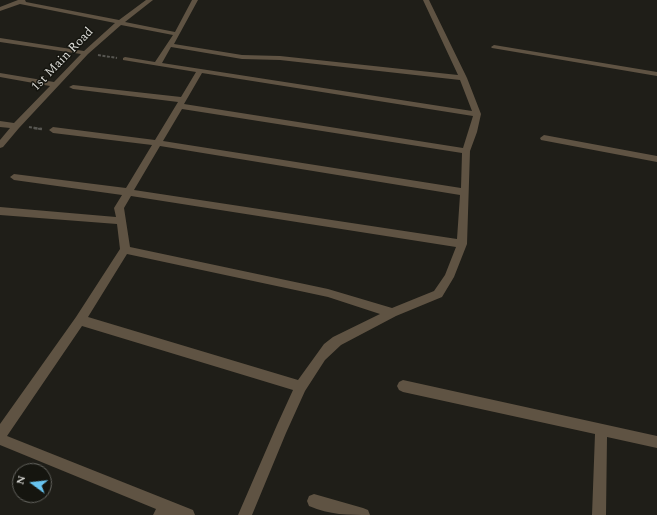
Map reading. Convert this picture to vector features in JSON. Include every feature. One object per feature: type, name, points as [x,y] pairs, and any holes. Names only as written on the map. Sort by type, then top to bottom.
[{"type":"street","name":"1st Main Road","points":[[0,146],[16,126],[86,53],[119,23],[150,0]]},
{"type":"street","points":[[157,64],[177,34],[195,0]]},
{"type":"street","points":[[245,515],[281,429],[301,388],[328,348],[337,341],[392,313],[438,294],[449,277],[462,244],[466,151],[473,132],[477,114],[463,78],[426,0]]},
{"type":"street","points":[[0,9],[21,1],[119,23],[177,34]]},
{"type":"street","points":[[0,40],[86,53]]},
{"type":"street","points":[[169,45],[242,57],[280,58],[463,78]]},
{"type":"street","points":[[494,47],[657,74]]},
{"type":"street","points":[[125,59],[477,114]]},
{"type":"street","points":[[0,435],[80,320],[125,250],[125,239],[118,208],[200,71]]},
{"type":"street","points":[[0,75],[57,84]]},
{"type":"street","points":[[73,87],[181,103],[466,151]]},
{"type":"street","points":[[0,124],[16,126]]},
{"type":"street","points":[[53,130],[157,143],[465,192]]},
{"type":"street","points":[[544,138],[657,159]]},
{"type":"street","points":[[14,177],[128,192],[462,244]]},
{"type":"street","points":[[1,214],[120,221]]},
{"type":"street","points":[[125,250],[328,293],[392,313]]},
{"type":"street","points":[[80,320],[301,388]]},
{"type":"street","points":[[402,386],[657,442]]},
{"type":"street","points":[[600,515],[601,430]]},
{"type":"street","points":[[0,439],[162,510],[188,515]]},
{"type":"street","points":[[314,501],[363,515]]},
{"type":"path","points":[[86,53],[125,59]]},
{"type":"path","points":[[16,126],[53,130]]}]
